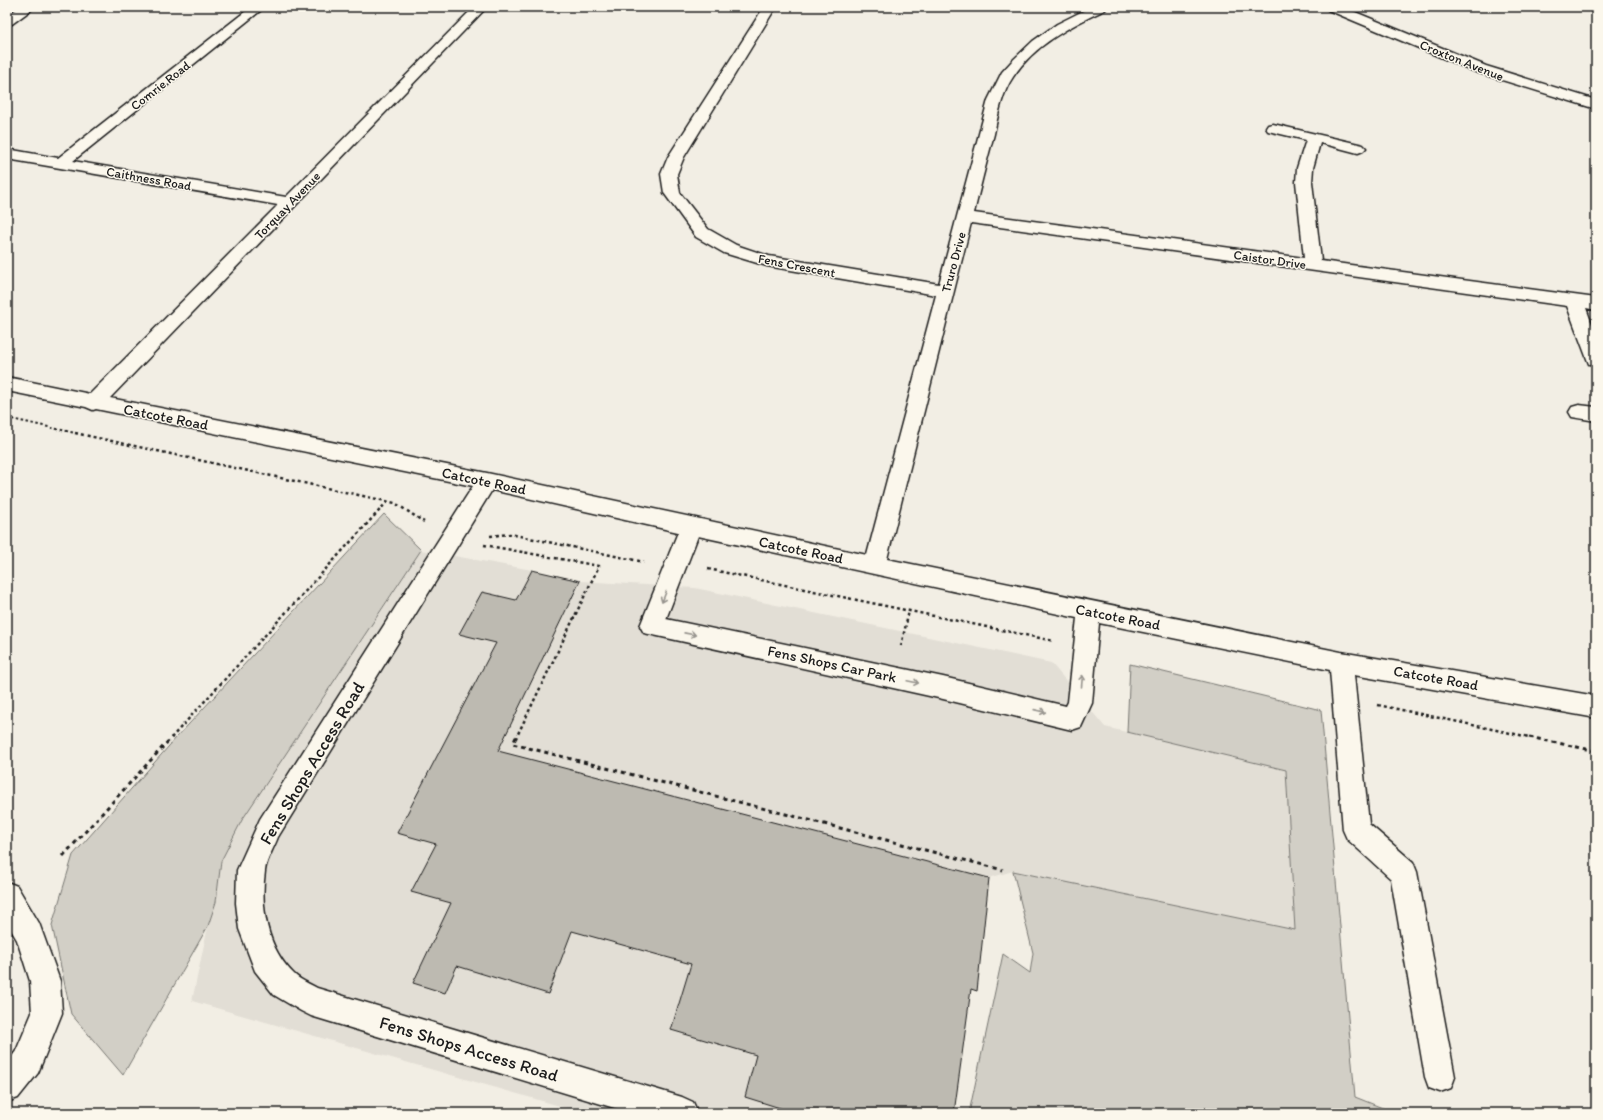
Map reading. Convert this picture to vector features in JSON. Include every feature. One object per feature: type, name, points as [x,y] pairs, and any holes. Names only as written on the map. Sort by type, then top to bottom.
[{"type":"street","points":[[7,21],[29,7]]},
{"type":"street","name":"Comrie Road","points":[[61,163],[259,7]]},
{"type":"street","name":"Torquay Avenue","points":[[93,403],[480,7]]},
{"type":"street","name":"Fens Crescent","points":[[770,7],[676,157],[669,174],[672,193],[702,233],[730,249],[767,261],[946,291]]},
{"type":"street","name":"Truro Drive","points":[[875,566],[995,100],[1006,77],[1026,53],[1053,31],[1101,7]]},
{"type":"street","name":"Croxton Avenue","points":[[1332,7],[1481,68],[1520,82],[1596,105]]},
{"type":"street","points":[[1274,128],[1358,148]]},
{"type":"street","points":[[1313,266],[1304,182],[1304,168],[1314,137]]},
{"type":"street","name":"Caithness Road","points":[[7,154],[290,202]]},
{"type":"street","name":"Caistor Drive","points":[[965,217],[1596,304]]},
{"type":"street","points":[[1574,301],[1596,359]]},
{"type":"street","name":"Catcote Road","points":[[7,384],[93,403],[487,481],[691,527],[1088,611],[1341,662],[1596,706]]},
{"type":"street","name":"Fens Shops Access Road","points":[[487,481],[452,539],[269,828],[251,870],[250,897],[253,929],[266,961],[284,985],[311,1001],[682,1113]]},
{"type":"street","points":[[676,568],[691,527]]},
{"type":"street","name":"Fens Shops Car Park","points":[[676,568],[652,626],[851,668],[1072,719],[1080,703],[1085,646]]},
{"type":"street","points":[[1085,646],[1088,611]]},
{"type":"street","points":[[1341,662],[1356,830],[1403,872],[1440,1077]]},
{"type":"street","points":[[7,896],[29,933],[45,981],[47,1013],[27,1062],[7,1087]]},
{"type":"path","points":[[7,418],[388,501],[395,503],[452,539],[599,566],[513,744],[1003,870]]},
{"type":"path","points":[[63,856],[388,501]]},
{"type":"path","points":[[452,539],[510,534],[630,560],[676,568],[704,568],[1053,641],[1085,646]]},
{"type":"shaded area","points":[[384,514],[421,550],[242,820],[221,861],[216,902],[208,926],[123,1075],[71,1014],[52,925],[73,855],[176,738]]},
{"type":"shaded area","points":[[421,550],[532,570],[580,581],[695,588],[1051,663],[1105,727],[1286,770],[1295,930],[1013,871],[989,878],[977,991],[858,958],[825,1113],[584,1113],[192,1001],[208,926],[216,902],[221,861],[242,820]]},
{"type":"shaded area","points":[[1130,664],[1321,710],[1355,1097],[1395,1113],[969,1113],[1003,954],[1030,973],[1033,953],[1013,871],[1295,930],[1286,770],[1127,732]]},
{"type":"building","points":[[532,570],[580,581],[498,751],[989,878],[977,991],[971,989],[954,1113],[796,1113],[745,1097],[756,1055],[671,1030],[691,964],[572,931],[548,994],[457,966],[445,993],[413,983],[451,903],[411,892],[436,844],[397,833],[496,643],[459,634],[482,592],[516,600]]}]
